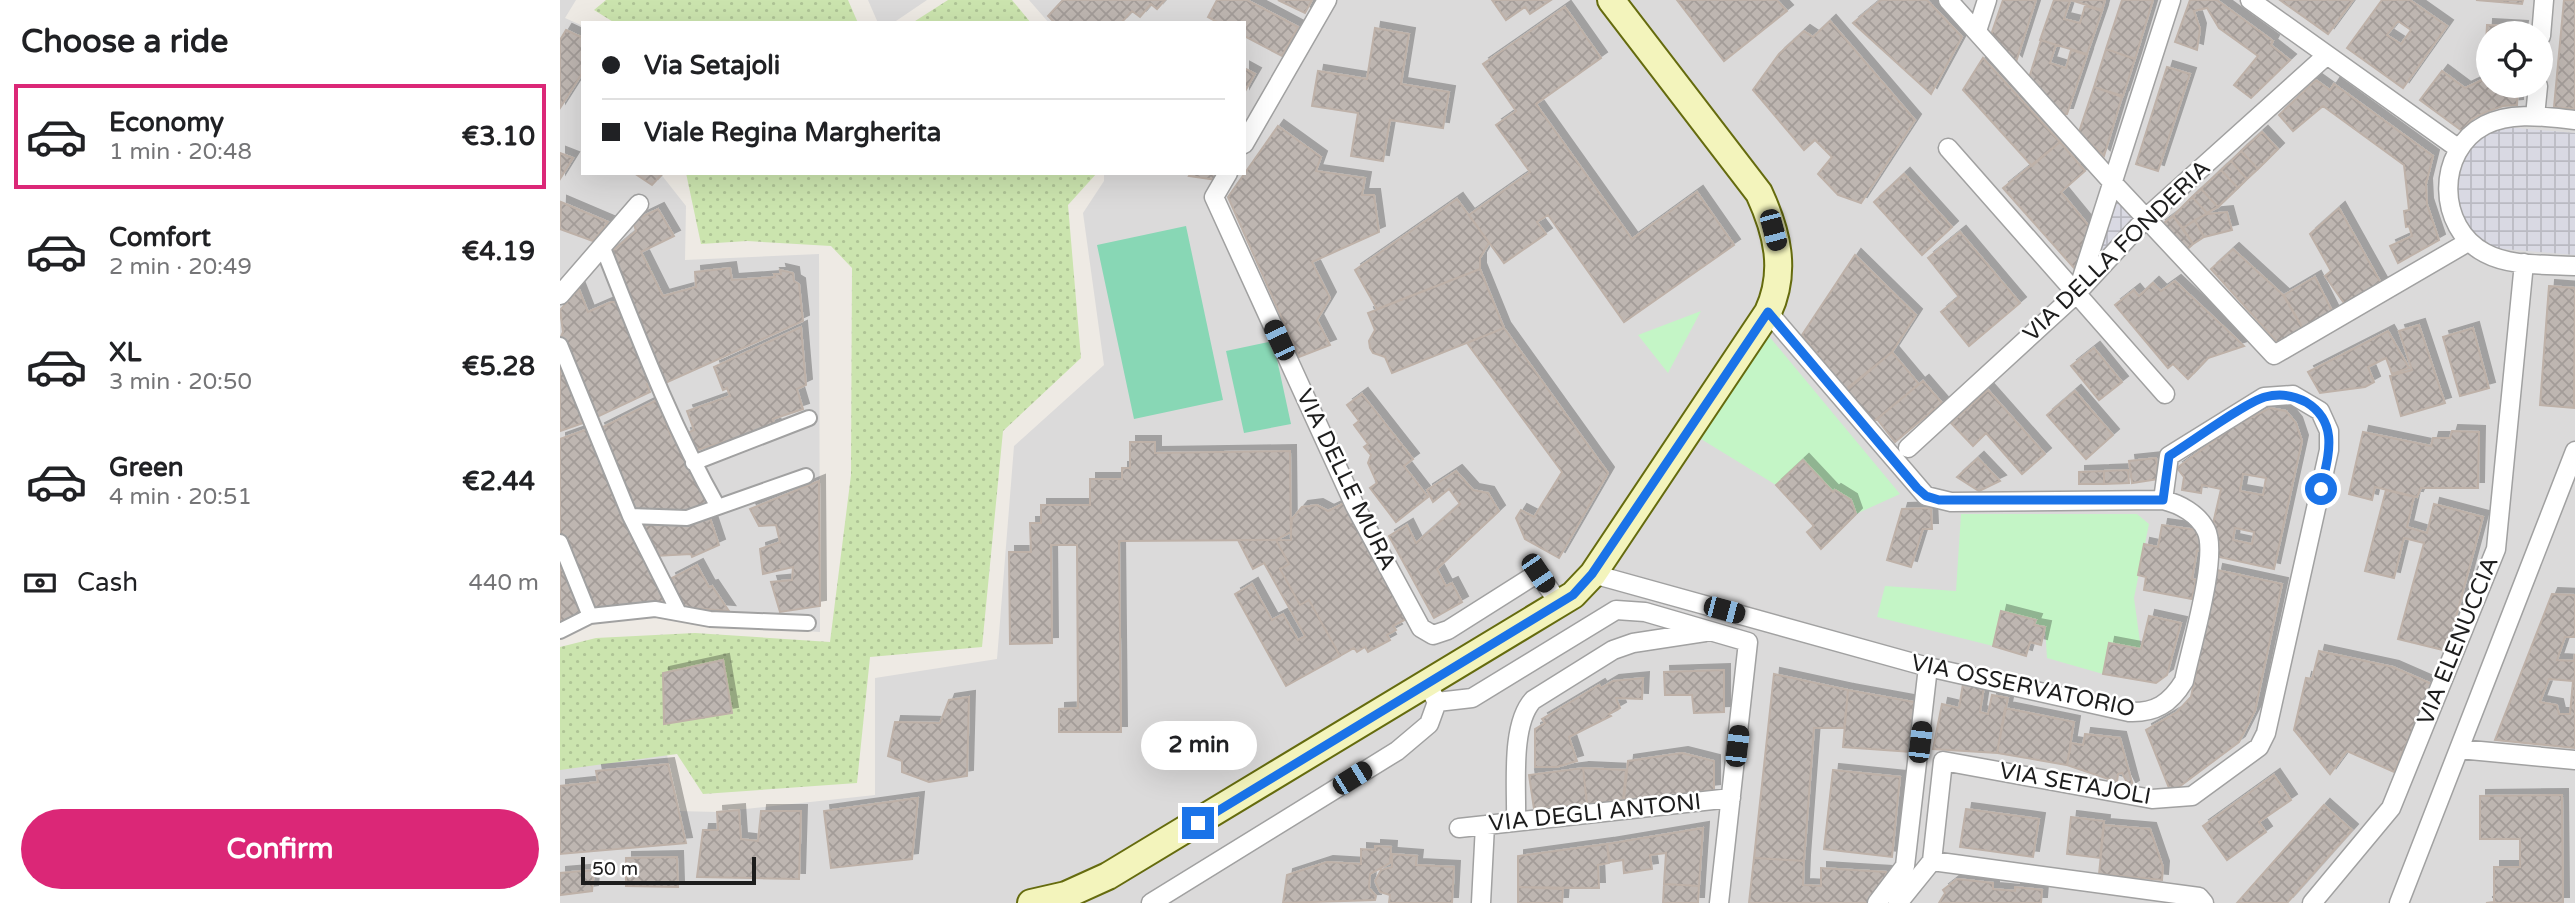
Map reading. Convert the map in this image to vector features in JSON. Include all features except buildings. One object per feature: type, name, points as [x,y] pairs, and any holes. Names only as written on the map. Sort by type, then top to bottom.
[{"type":"main road","points":[[1031,903],[1066,895],[1108,876],[1432,693],[1573,595],[1592,574],[1768,312],[1779,282],[1780,263],[1769,214],[1759,193],[1611,0]]},
{"type":"street","points":[[1246,141],[1327,0]]},
{"type":"street","points":[[1948,0],[2112,182],[2148,216],[2274,355],[2468,242]]},
{"type":"street","points":[[1977,31],[1987,0]]},
{"type":"street","points":[[2076,294],[2171,0]]},
{"type":"street","points":[[2250,0],[2459,149]]},
{"type":"street","points":[[2542,21],[2543,0]]},
{"type":"street","name":"VIA DELLA FONDERIA","points":[[1908,448],[2076,294],[2148,216],[2327,55]]},
{"type":"street","points":[[2535,116],[2537,98]]},
{"type":"street","points":[[2575,120],[2515,116],[2483,125],[2459,149],[2448,182],[2450,213],[2468,242],[2486,254],[2524,263],[2575,267]]},
{"type":"street","points":[[1948,148],[2165,394]]},
{"type":"street","name":"VIA DELLE MURA","points":[[1227,175],[1214,197],[1355,506],[1421,628],[1433,635],[1448,630],[1538,573],[1559,603]]},
{"type":"street","points":[[560,295],[639,204]]},
{"type":"street","points":[[603,247],[660,390],[693,463],[718,507]]},
{"type":"street","name":"VIA ELENUCCIA","points":[[2312,903],[2391,808],[2496,549],[2524,263]]},
{"type":"street","name":"VIA OSSERVATORIO","points":[[1592,574],[1928,667],[2129,712],[2146,712],[2165,704],[2183,681],[2210,559],[2206,530],[2188,510],[2163,500],[1951,502],[1926,496],[1768,312]]},
{"type":"street","points":[[560,345],[630,516],[678,611]]},
{"type":"street","name":"VIA SETAJOLI","points":[[1932,862],[1942,761],[2152,799],[2176,799],[2192,796],[2259,747],[2266,733],[2329,450],[2329,431],[2320,411],[2293,395],[2264,397],[2169,456],[2163,500]]},
{"type":"street","points":[[693,463],[809,418]]},
{"type":"street","points":[[2399,903],[2575,452]]},
{"type":"street","points":[[630,516],[687,518],[806,475]]},
{"type":"street","points":[[560,542],[590,616]]},
{"type":"street","points":[[560,631],[590,616],[655,609],[678,611],[710,620],[808,623]]},
{"type":"street","points":[[1151,903],[1397,751],[1429,724],[1432,693],[1472,698],[1616,610],[1645,612],[1748,642],[1719,903]]},
{"type":"street","points":[[1516,821],[1519,728],[1526,707],[1533,700],[1613,650],[1633,643],[1709,632]]},
{"type":"street","points":[[1877,903],[1905,866],[1928,667]]},
{"type":"street","points":[[2459,749],[2575,760]]},
{"type":"street","name":"VIA DEGLI ANTONI","points":[[1459,828],[1731,799]]},
{"type":"street","points":[[1481,903],[1485,825]]},
{"type":"street","points":[[1898,903],[1932,862],[2199,897],[2204,903]]},
{"type":"shaded area","points":[[560,0],[576,0],[565,18],[581,25],[581,175],[662,175],[686,206],[685,260],[819,254],[820,632],[704,624],[651,613],[601,614],[560,634]]},
{"type":"shaded area","points":[[868,0],[927,0],[896,21],[877,21]]},
{"type":"shaded area","points":[[1029,0],[2575,0],[2575,903],[560,903],[560,744],[663,732],[677,811],[717,812],[875,795],[875,678],[997,659],[1014,446],[1104,365],[1083,213],[1104,181],[1104,175],[1246,175],[1246,21],[1047,21]]},
{"type":"shaded area","points":[[2494,126],[2575,133],[2575,255],[2493,248],[2464,225],[2456,193],[2460,166],[2481,135]]},
{"type":"shaded area","points":[[2112,182],[2148,216],[2076,294]]},
{"type":"green space","points":[[606,0],[848,0],[857,21],[612,21],[594,10]]},
{"type":"green space","points":[[948,0],[1012,0],[1029,21],[915,21]]},
{"type":"green space","points":[[686,175],[1095,175],[1068,205],[1081,358],[1003,431],[982,647],[870,657],[857,783],[703,794],[677,754],[560,770],[560,647],[596,638],[695,633],[830,642],[851,475],[852,268],[831,246],[747,241],[701,244]]},
{"type":"green space","points":[[1186,226],[1223,400],[1134,419],[1097,245]]},
{"type":"green space","points":[[1701,311],[1668,373],[1638,335]]},
{"type":"green space","points":[[1768,335],[1900,494],[1856,514],[1803,461],[1776,485],[1701,439]]},
{"type":"green space","points":[[1273,341],[1291,424],[1244,433],[1226,351]]},
{"type":"green space","points":[[1961,514],[2137,514],[2149,524],[2134,598],[2141,649],[2109,643],[2103,674],[2047,658],[2045,627],[2002,611],[1993,646],[1877,617],[1885,586],[1956,591]]},
{"type":"route","points":[[1198,823],[1573,595],[1592,574],[1768,312],[1926,496],[1951,502],[2163,500],[2169,456],[2264,397],[2293,395],[2320,411],[2329,431],[2329,450],[2321,489]]}]
